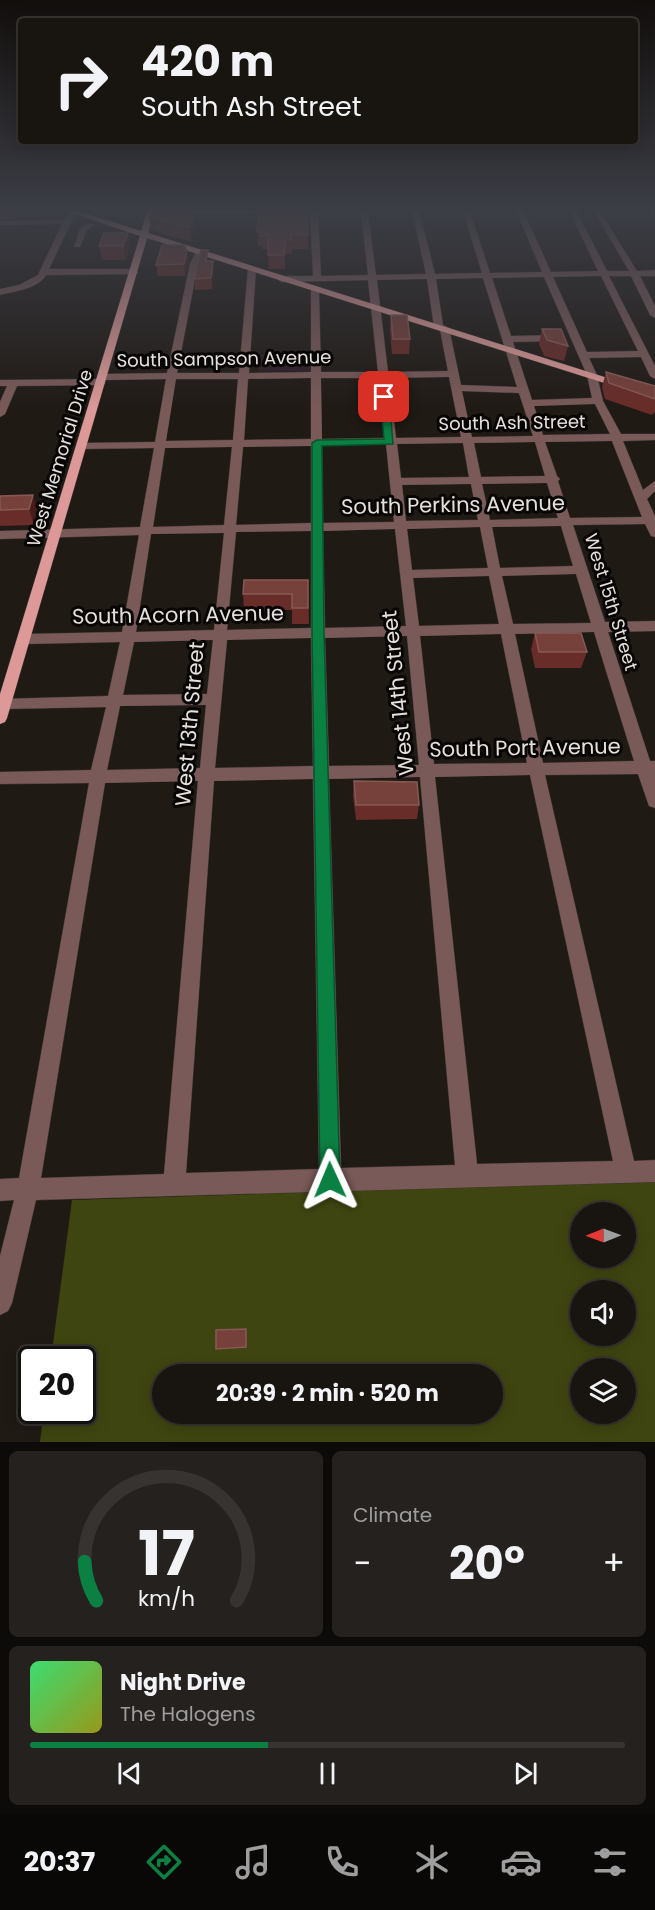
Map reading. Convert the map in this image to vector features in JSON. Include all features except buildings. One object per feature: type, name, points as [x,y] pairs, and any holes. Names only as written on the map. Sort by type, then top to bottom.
[{"type":"main road","name":"West Memorial Drive","points":[[0,718],[26,639],[55,533],[134,275]]},
{"type":"main road","points":[[270,275],[316,284],[376,308],[441,328],[510,344],[591,375],[655,396]]},
{"type":"street","points":[[0,292],[28,285],[41,275]]},
{"type":"street","points":[[0,1303],[28,1189],[98,776],[128,637],[172,375],[192,275]]},
{"type":"street","name":"West 13th Street","points":[[174,1184],[207,774],[252,275]]},
{"type":"street","points":[[316,275],[318,632],[330,1180]]},
{"type":"street","points":[[316,284],[371,278],[531,275]]},
{"type":"street","points":[[549,275],[591,375],[598,401],[641,499],[653,520],[655,533]]},
{"type":"street","points":[[604,275],[655,376]]},
{"type":"street","points":[[635,275],[655,315]]},
{"type":"street","name":"West 15th Street","points":[[488,276],[568,523],[599,627],[650,767],[655,801]]},
{"type":"street","points":[[430,277],[626,1172]]},
{"type":"street","name":"West 14th Street","points":[[371,278],[413,630],[467,1175]]},
{"type":"street","points":[[510,344],[576,338]]},
{"type":"street","points":[[583,355],[643,354]]},
{"type":"street","name":"South Sampson Avenue","points":[[0,383],[172,375],[382,374],[525,390]]},
{"type":"street","points":[[0,414],[14,382]]},
{"type":"street","points":[[529,404],[598,401]]},
{"type":"street","name":"South Ash Street","points":[[82,446],[655,437]]},
{"type":"street","points":[[395,482],[554,479]]},
{"type":"street","points":[[641,499],[655,484]]},
{"type":"street","name":"South Perkins Avenue","points":[[0,535],[653,520]]},
{"type":"street","points":[[406,574],[581,570]]},
{"type":"street","name":"South Acorn Avenue","points":[[26,639],[655,626]]},
{"type":"street","points":[[5,703],[214,699]]},
{"type":"street","name":"South Port Avenue","points":[[0,778],[650,767]]},
{"type":"street","points":[[0,1190],[655,1171]]},
{"type":"shaded area","points":[[309,354],[310,371],[259,372],[259,355]]},
{"type":"green space","points":[[655,1181],[655,1442],[40,1442],[42,1424],[96,1424],[96,1346],[53,1346],[72,1200]]},
{"type":"route","points":[[330,1180],[318,632],[317,443],[389,442],[384,397]]}]
